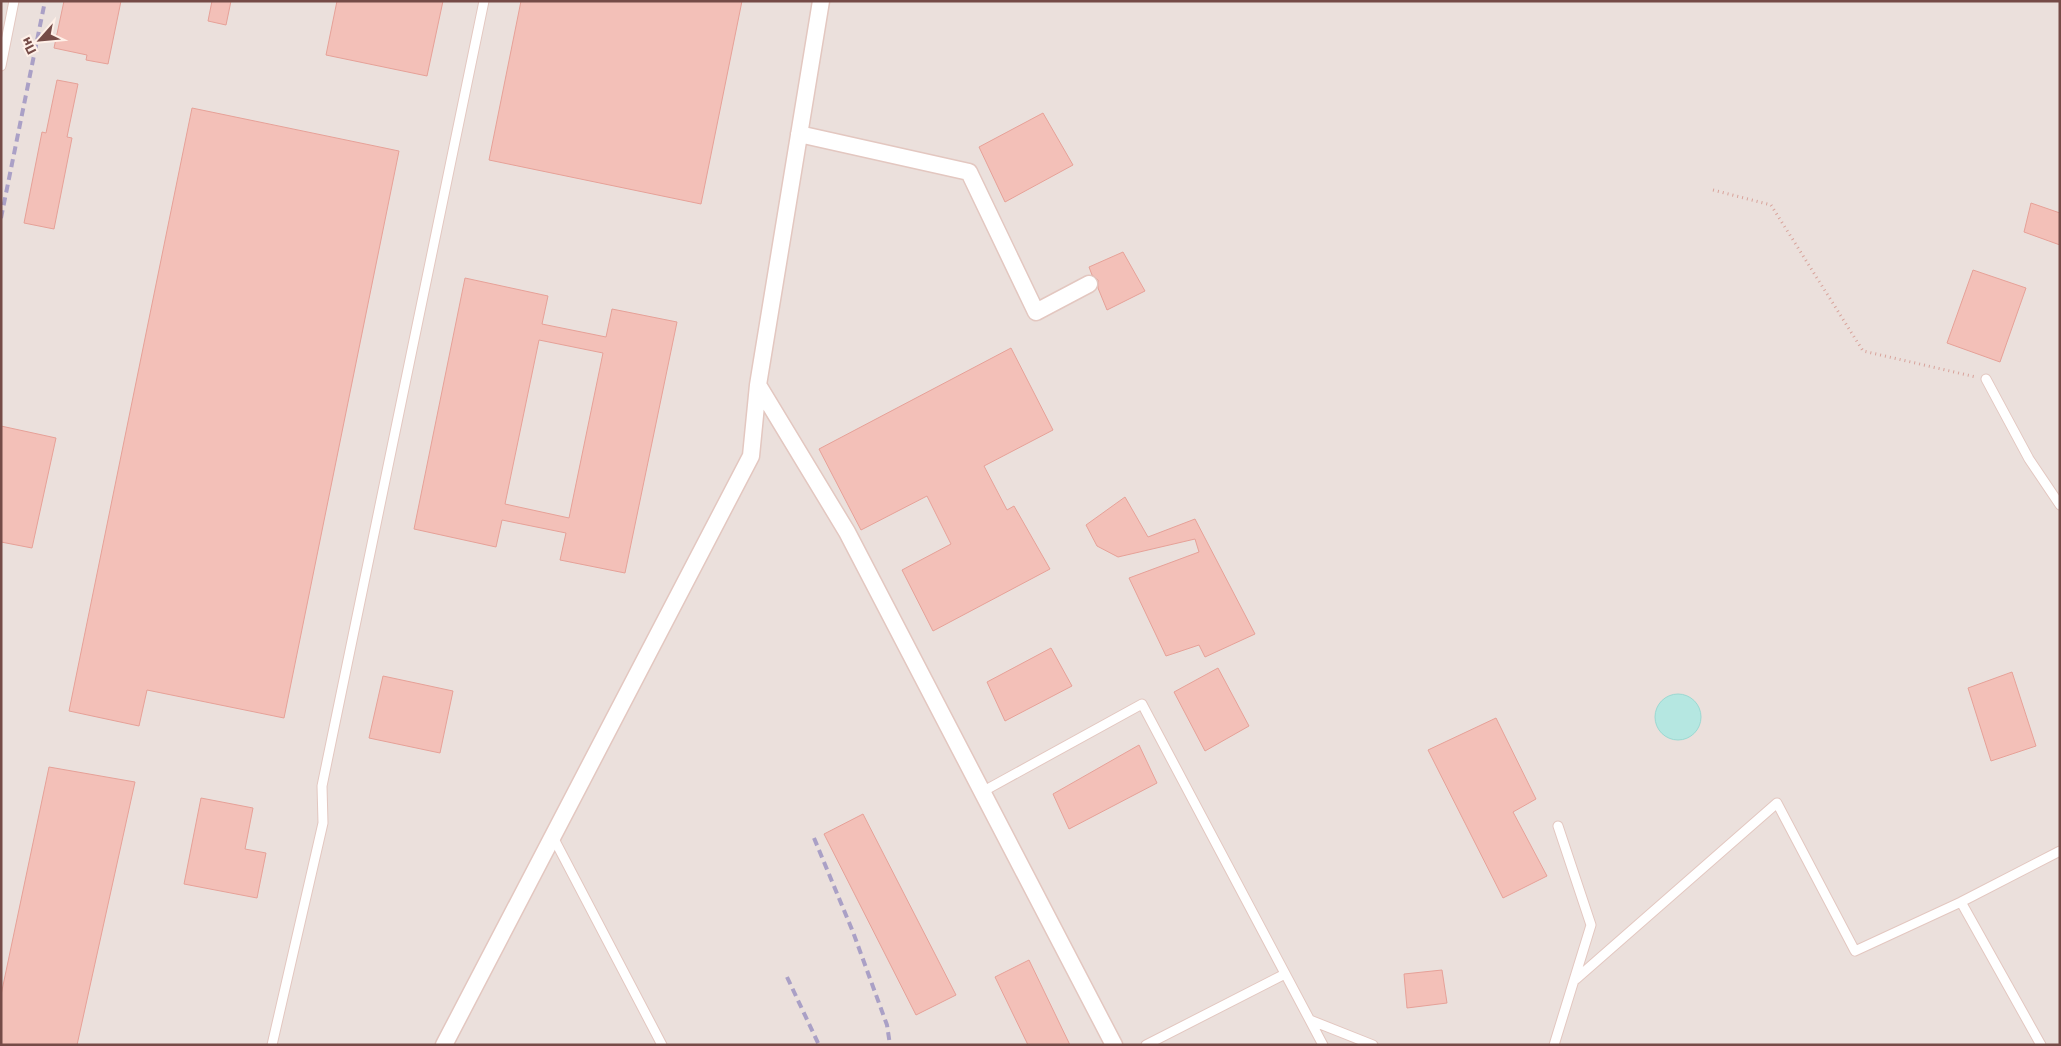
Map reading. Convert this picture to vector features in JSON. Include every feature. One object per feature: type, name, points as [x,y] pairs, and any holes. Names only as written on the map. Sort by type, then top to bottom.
[{"type":"street","points":[[444,1045],[750,456],[758,385],[821,1]]},
{"type":"street","points":[[799,134],[969,172],[1036,312],[1089,284]]},
{"type":"street","points":[[758,385],[847,532],[1114,1045]]},
{"type":"lane","points":[[1,66],[14,1]]},
{"type":"lane","points":[[272,1045],[323,823],[322,786],[484,1]]},
{"type":"lane","points":[[1986,379],[2029,459],[2060,505]]},
{"type":"lane","points":[[982,792],[1142,704],[1323,1045]]},
{"type":"lane","points":[[1576,979],[1777,803],[1855,950],[1961,902],[2060,851]]},
{"type":"lane","points":[[1554,1045],[1576,979],[1591,925],[1558,826]]},
{"type":"lane","points":[[552,836],[662,1045]]},
{"type":"lane","points":[[1961,902],[2041,1045]]},
{"type":"lane","points":[[1146,1045],[1286,974]]},
{"type":"lane","points":[[1310,1020],[1373,1045]]},
{"type":"path","points":[[1713,190],[1771,205],[1863,351],[1986,379]]},
{"type":"shaded area","points":[[1,1],[2060,1],[2060,1045],[1,1045]]},
{"type":"water","points":[[1678,694],[1691,698],[1697,704],[1701,717],[1697,730],[1691,736],[1678,740],[1665,736],[1659,730],[1655,717],[1659,704],[1665,698]]},
{"type":"building","points":[[64,1],[121,1],[108,64],[86,60],[87,55],[54,48]]},
{"type":"building","points":[[212,1],[231,1],[226,25],[208,21]]},
{"type":"building","points":[[337,1],[443,1],[427,76],[326,55]]},
{"type":"building","points":[[521,1],[742,1],[701,204],[489,160]]},
{"type":"building","points":[[57,80],[78,84],[67,137],[72,138],[54,229],[24,223],[42,132],[46,133]]},
{"type":"building","points":[[192,108],[399,151],[284,718],[147,690],[139,726],[69,711]]},
{"type":"building","points":[[1043,113],[1073,165],[1005,202],[979,147]]},
{"type":"building","points":[[2031,203],[2060,213],[2060,245],[2024,232]]},
{"type":"building","points":[[1123,252],[1145,291],[1107,310],[1098,288],[1098,280],[1092,275],[1089,267]]},
{"type":"building","points":[[1973,270],[2026,288],[2000,362],[1947,343]]},
{"type":"building","points":[[465,278],[548,296],[542,324],[606,337],[612,309],[677,322],[625,573],[560,560],[566,533],[502,520],[496,547],[414,529]],"holes":[[[539,340],[603,353],[569,518],[505,504]]]},
{"type":"building","points":[[1011,348],[1053,430],[984,466],[1007,510],[1014,506],[1050,569],[933,631],[902,570],[951,544],[927,496],[861,530],[819,449]]},
{"type":"building","points":[[1,426],[56,438],[32,548],[1,542]]},
{"type":"building","points":[[1125,497],[1148,537],[1195,519],[1255,634],[1205,657],[1199,645],[1166,656],[1129,578],[1199,552],[1195,539],[1118,557],[1097,546],[1086,525]]},
{"type":"building","points":[[1051,648],[1072,686],[1005,721],[987,682]]},
{"type":"building","points":[[1218,668],[1249,726],[1205,751],[1174,692]]},
{"type":"building","points":[[2012,672],[2036,746],[1991,761],[1968,688]]},
{"type":"building","points":[[383,676],[453,691],[440,753],[369,738]]},
{"type":"building","points":[[1496,718],[1536,799],[1513,812],[1547,876],[1503,898],[1428,750]]},
{"type":"building","points":[[1139,745],[1157,783],[1069,829],[1053,794]]},
{"type":"building","points":[[49,767],[135,782],[77,1045],[1,1045],[1,995]]},
{"type":"building","points":[[201,798],[253,808],[245,849],[266,853],[257,898],[184,884]]},
{"type":"building","points":[[863,814],[956,995],[916,1015],[824,834]]},
{"type":"building","points":[[1029,960],[1070,1045],[1028,1045],[995,977]]},
{"type":"building","points":[[1442,970],[1447,1003],[1407,1008],[1404,974]]},
{"type":"railway","points":[[1,218],[45,1]]},
{"type":"railway","points":[[814,838],[853,932],[887,1025],[890,1045]]},
{"type":"railway","points":[[787,977],[819,1045]]}]
